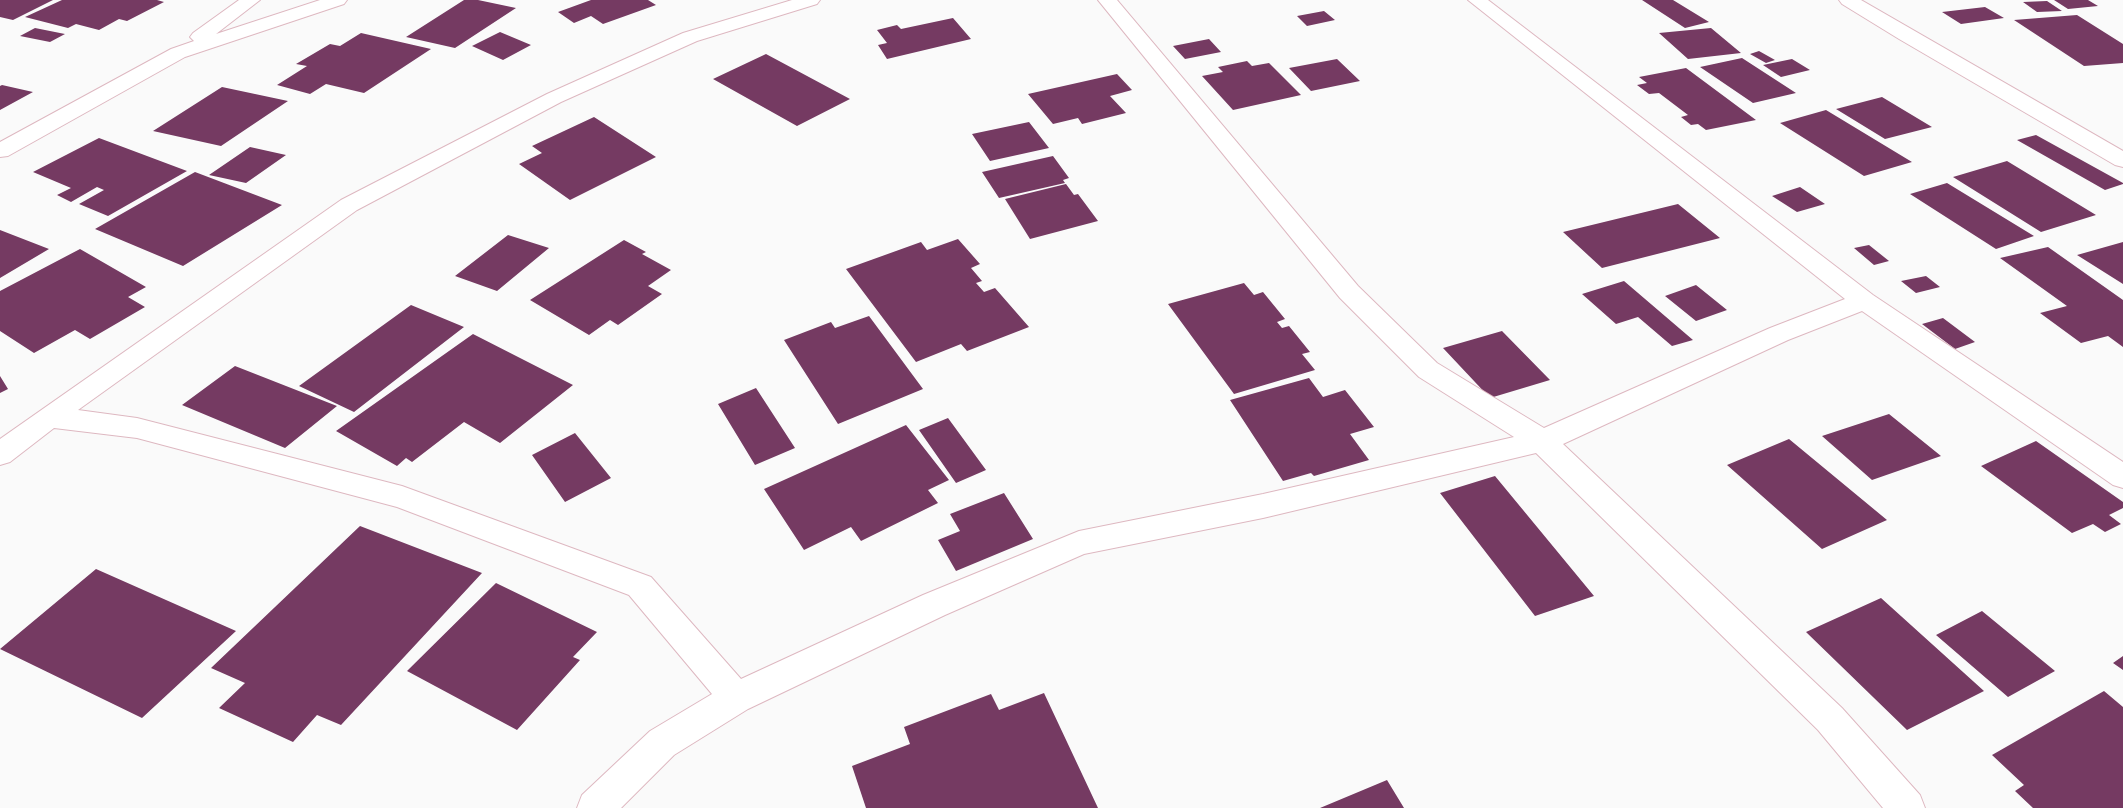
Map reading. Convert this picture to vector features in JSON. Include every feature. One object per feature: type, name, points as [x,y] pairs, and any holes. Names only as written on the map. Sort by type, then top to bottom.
[{"type":"street","points":[[0,150],[178,53],[251,0]]},
{"type":"street","points":[[178,53],[338,0]]},
{"type":"street","points":[[0,454],[49,417],[350,205],[554,98],[690,37],[811,0]]},
{"type":"street","points":[[1107,0],[1356,299],[1428,370],[1542,441],[1830,719],[1907,808]]},
{"type":"street","points":[[1477,0],[1864,301],[2123,476]]},
{"type":"street","points":[[1848,0],[2123,160]]},
{"type":"street","points":[[595,808],[662,743],[736,698],[934,605],[1079,543],[1263,506],[1542,441],[1779,334],[1864,301]]},
{"type":"street","points":[[49,417],[137,428],[402,497],[640,586],[736,698]]},
{"type":"building","points":[[0,0],[53,0],[13,20],[0,17]]},
{"type":"building","points":[[62,0],[157,0],[164,2],[127,21],[119,19],[99,30],[76,24],[68,28],[25,17]]},
{"type":"building","points":[[464,0],[478,0],[516,8],[455,48],[406,37]]},
{"type":"building","points":[[591,0],[648,0],[656,5],[603,24],[591,16],[574,23],[558,12]]},
{"type":"building","points":[[1642,0],[1673,0],[1709,22],[1685,28]]},
{"type":"building","points":[[2054,0],[2088,0],[2098,6],[2068,9]]},
{"type":"building","points":[[2047,1],[2062,11],[2037,12],[2023,2]]},
{"type":"building","points":[[1985,7],[2004,18],[1961,24],[1942,12]]},
{"type":"building","points":[[1324,11],[1335,20],[1307,26],[1297,16]]},
{"type":"building","points":[[2077,15],[2123,44],[2123,63],[2084,66],[2014,20]]},
{"type":"building","points":[[953,18],[971,39],[887,59],[878,45],[887,43],[877,30],[897,25],[901,29]]},
{"type":"building","points":[[35,28],[65,34],[50,42],[20,36]]},
{"type":"building","points":[[1711,28],[1741,53],[1688,59],[1659,33]]},
{"type":"building","points":[[500,32],[531,45],[503,60],[472,46]]},
{"type":"building","points":[[361,33],[431,49],[364,93],[326,84],[310,94],[277,85],[307,66],[296,64],[330,44],[340,46]]},
{"type":"building","points":[[1209,39],[1221,52],[1185,59],[1173,46]]},
{"type":"building","points":[[1759,51],[1775,60],[1766,63],[1750,54]]},
{"type":"building","points":[[766,54],[850,99],[797,126],[713,79]]},
{"type":"building","points":[[1742,58],[1796,93],[1753,103],[1700,67]]},
{"type":"building","points":[[1337,59],[1360,81],[1311,91],[1289,68]]},
{"type":"building","points":[[1792,59],[1810,70],[1781,77],[1763,65]]},
{"type":"building","points":[[1247,61],[1252,66],[1269,63],[1301,95],[1233,110],[1202,76],[1223,72],[1218,67]]},
{"type":"building","points":[[1686,68],[1756,120],[1706,130],[1698,124],[1691,125],[1681,117],[1688,115],[1659,93],[1649,94],[1637,85],[1647,83],[1639,77]]},
{"type":"building","points":[[1117,74],[1132,90],[1110,96],[1126,113],[1082,124],[1078,118],[1053,124],[1028,94]]},
{"type":"building","points":[[0,86],[33,92],[0,110]]},
{"type":"building","points":[[222,87],[288,101],[221,146],[153,131]]},
{"type":"building","points":[[1882,97],[1932,127],[1885,139],[1836,109]]},
{"type":"building","points":[[1826,110],[1912,162],[1864,176],[1780,123]]},
{"type":"building","points":[[594,117],[656,157],[570,200],[519,164],[542,153],[532,146]]},
{"type":"building","points":[[1029,122],[1049,148],[990,161],[972,134]]},
{"type":"building","points":[[2036,135],[2123,184],[2105,190],[2017,140]]},
{"type":"building","points":[[99,138],[187,171],[108,216],[79,204],[104,190],[97,187],[71,202],[57,195],[71,188],[33,172]]},
{"type":"building","points":[[250,147],[286,155],[246,183],[209,175]]},
{"type":"building","points":[[1053,156],[1069,178],[1063,180],[1065,183],[999,198],[982,172]]},
{"type":"building","points":[[2007,161],[2096,215],[2041,232],[1953,177]]},
{"type":"building","points":[[195,172],[282,205],[183,266],[95,229]]},
{"type":"building","points":[[1947,183],[2034,236],[1996,249],[1910,194]]},
{"type":"building","points":[[1066,184],[1074,195],[1078,194],[1098,221],[1030,239],[1005,199]]},
{"type":"building","points":[[1800,187],[1825,204],[1797,212],[1772,196]]},
{"type":"building","points":[[1678,204],[1720,238],[1602,268],[1563,232]]},
{"type":"building","points":[[0,230],[49,249],[0,278]]},
{"type":"building","points":[[508,235],[549,248],[497,291],[455,276]]},
{"type":"building","points":[[958,239],[980,264],[971,268],[982,281],[976,283],[984,292],[995,288],[1029,327],[967,351],[961,344],[916,362],[846,269],[921,242],[927,250]]},
{"type":"building","points":[[624,240],[646,252],[642,254],[671,270],[648,286],[662,294],[618,325],[610,320],[589,335],[530,300]]},
{"type":"building","points":[[2123,242],[2123,284],[2077,255]]},
{"type":"building","points":[[1869,245],[1889,261],[1874,265],[1854,248]]},
{"type":"building","points":[[2048,247],[2123,300],[2123,347],[2108,336],[2081,343],[2040,313],[2067,306],[2000,258]]},
{"type":"building","points":[[80,249],[146,287],[128,297],[145,307],[90,339],[75,330],[34,353],[0,331],[0,291]]},
{"type":"building","points":[[1926,276],[1940,287],[1916,293],[1901,281]]},
{"type":"building","points":[[1624,281],[1693,340],[1672,346],[1638,317],[1616,324],[1582,294]]},
{"type":"building","points":[[1244,283],[1254,295],[1263,292],[1285,319],[1277,322],[1282,328],[1289,326],[1310,352],[1302,354],[1315,370],[1234,394],[1168,304]]},
{"type":"building","points":[[1696,285],[1727,310],[1696,321],[1665,296]]},
{"type":"building","points":[[411,305],[464,327],[354,412],[299,386]]},
{"type":"building","points":[[869,316],[923,389],[838,424],[784,340],[831,322],[835,328]]},
{"type":"building","points":[[1943,318],[1975,342],[1955,349],[1922,324]]},
{"type":"building","points":[[1502,331],[1550,380],[1490,398],[1443,348]]},
{"type":"building","points":[[473,334],[573,385],[500,443],[464,422],[412,462],[406,458],[397,466],[336,431]]},
{"type":"building","points":[[235,366],[337,406],[285,448],[182,405]]},
{"type":"building","points":[[0,376],[8,389],[0,393]]},
{"type":"building","points":[[1309,378],[1323,397],[1345,390],[1374,427],[1350,434],[1369,460],[1314,476],[1311,473],[1283,481],[1230,400]]},
{"type":"building","points":[[756,388],[795,448],[755,465],[718,404]]},
{"type":"building","points":[[1889,414],[1941,456],[1872,480],[1822,436]]},
{"type":"building","points":[[948,418],[986,470],[956,483],[919,430]]},
{"type":"building","points":[[906,425],[949,480],[928,490],[938,503],[861,541],[851,527],[804,550],[764,489]]},
{"type":"building","points":[[575,433],[611,478],[565,502],[532,455]]},
{"type":"building","points":[[1789,439],[1887,520],[1822,549],[1727,465]]},
{"type":"building","points":[[2036,441],[2123,502],[2123,508],[2109,515],[2121,524],[2105,532],[2093,524],[2072,533],[1981,466]]},
{"type":"building","points":[[1495,476],[1594,596],[1535,616],[1440,493]]},
{"type":"building","points":[[1004,493],[1033,539],[956,571],[938,540],[960,531],[950,514]]},
{"type":"building","points":[[360,526],[482,573],[341,725],[317,715],[293,742],[219,708],[245,683],[211,668]]},
{"type":"building","points":[[96,569],[236,631],[142,718],[0,649]]},
{"type":"building","points":[[496,583],[597,632],[573,657],[580,660],[517,730],[407,671]]},
{"type":"building","points":[[1881,598],[1984,691],[1907,730],[1806,632]]},
{"type":"building","points":[[1982,611],[2055,671],[2008,697],[1936,635]]},
{"type":"building","points":[[2123,656],[2123,670],[2113,663]]},
{"type":"building","points":[[2104,691],[2123,707],[2123,808],[2033,808],[2015,791],[2024,785],[1992,755]]},
{"type":"building","points":[[1044,693],[1098,808],[866,808],[852,766],[910,744],[904,727],[991,694],[999,710]]},
{"type":"building","points":[[1387,780],[1404,808],[1320,808]]}]
